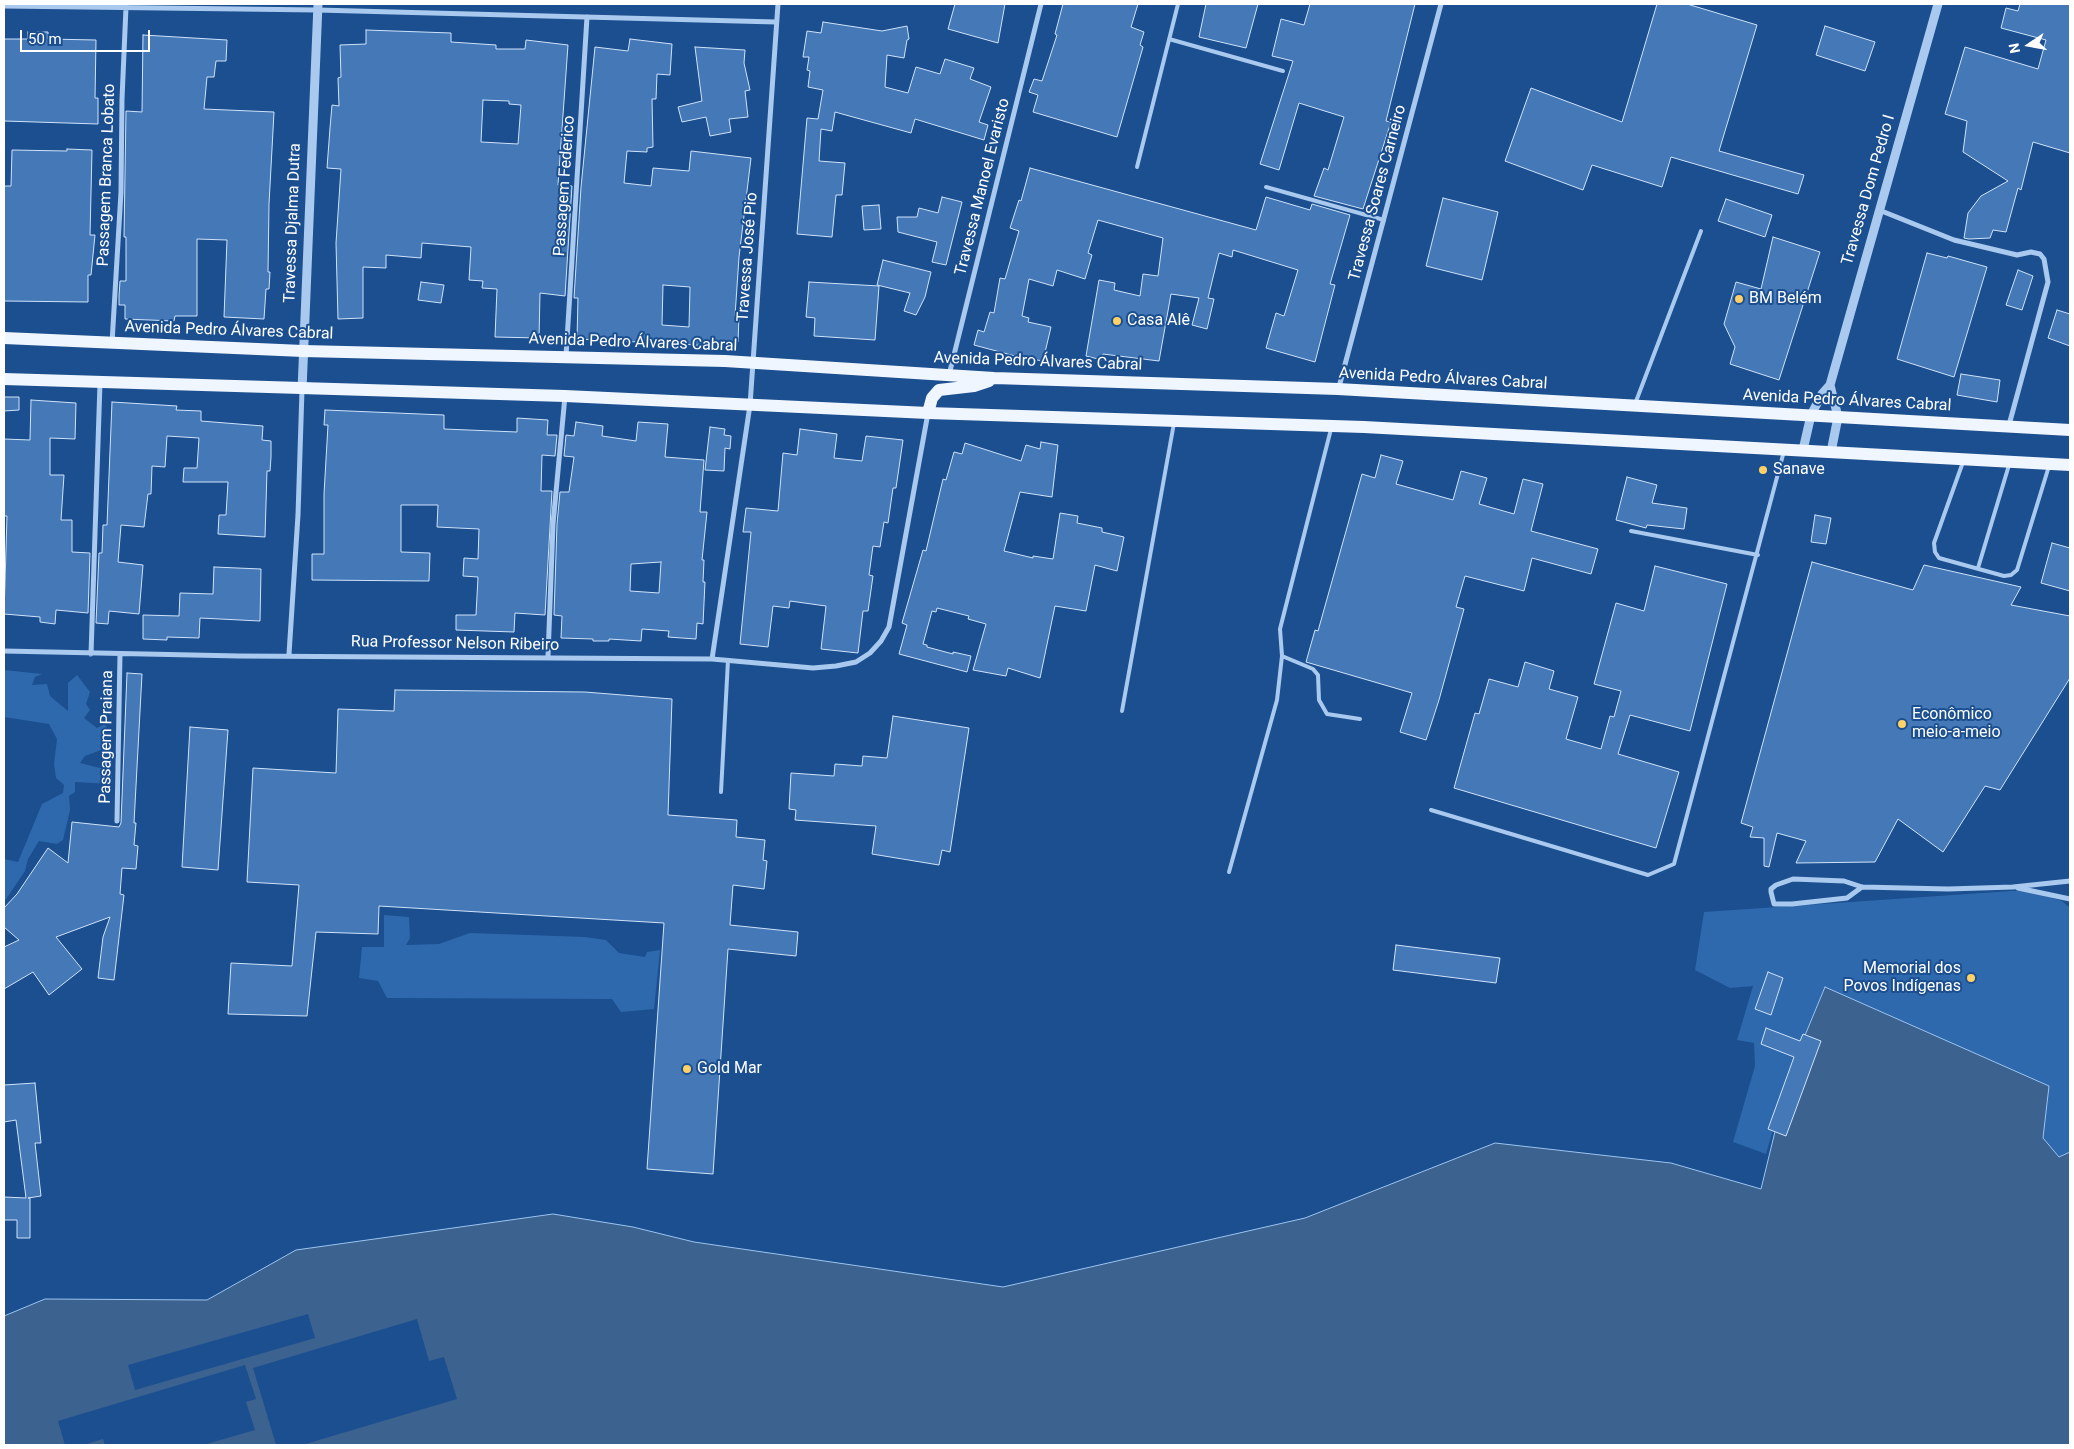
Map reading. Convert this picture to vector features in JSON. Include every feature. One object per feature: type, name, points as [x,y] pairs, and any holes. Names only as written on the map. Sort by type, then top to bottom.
[{"type":"main road","name":"Avenida Pedro Álvares Cabral","points":[[4,338],[303,350],[566,356],[754,363],[948,376],[1338,390],[2070,430]]},
{"type":"main road","points":[[928,413],[932,398],[939,390],[981,385],[994,378]]},
{"type":"main road","points":[[4,379],[302,390],[565,396],[928,413],[1332,426],[2070,465]]},
{"type":"street","name":"Travessa José Pio","points":[[712,659],[750,405],[778,4]]},
{"type":"street","name":"Travessa Manoel Evaristo","points":[[948,376],[1041,4]]},
{"type":"street","name":"Travessa Soares Carneiro","points":[[1338,390],[1441,4]]},
{"type":"street","name":"Travessa Dom Pedro I","points":[[1803,450],[1811,415],[1822,394],[1830,386],[1938,4]]},
{"type":"street","points":[[4,6],[318,7],[776,22]]},
{"type":"street","name":"Passagem Branca Lobato","points":[[112,343],[121,192],[122,99],[126,7]]},
{"type":"street","name":"Travessa Djalma Dutra","points":[[289,654],[298,515],[318,7]]},
{"type":"street","name":"Passagem Federico","points":[[566,356],[587,17]]},
{"type":"street","points":[[1879,210],[1954,240],[2017,255],[2031,252],[2040,254],[2044,258],[2048,282],[2009,426]]},
{"type":"street","points":[[91,654],[100,383]]},
{"type":"street","points":[[1830,386],[1838,417],[1831,452]]},
{"type":"street","points":[[548,657],[553,524],[565,396]]},
{"type":"street","name":"Rua Professor Nelson Ribeiro","points":[[4,651],[91,654],[289,654],[712,659],[794,667],[836,666],[856,662],[870,653],[881,641],[888,626],[928,413]]},
{"type":"street","name":"Passagem Praiana","points":[[117,821],[120,654]]},
{"type":"street","points":[[1862,887],[1847,898],[1792,904],[1774,904],[1771,892],[1771,889],[1776,885],[1793,879],[1844,881],[1862,887],[1948,889],[2013,887],[2070,881]]},
{"type":"street","points":[[2013,887],[2070,899]]},
{"type":"lane","points":[[1137,167],[1178,4]]},
{"type":"lane","points":[[1169,39],[1283,71]]},
{"type":"lane","points":[[1266,187],[1384,220]]},
{"type":"lane","points":[[1634,406],[1701,231]]},
{"type":"lane","points":[[1122,711],[1174,421]]},
{"type":"lane","points":[[1229,872],[1277,700],[1282,656],[1280,629],[1283,612],[1332,426]]},
{"type":"lane","points":[[1431,810],[1648,875],[1674,864],[1785,449]]},
{"type":"lane","points":[[1964,459],[1934,543],[1935,552],[1939,558],[2004,576],[2011,575],[2016,570],[2049,464]]},
{"type":"lane","points":[[1978,568],[2010,462]]},
{"type":"lane","points":[[1631,531],[1758,555]]},
{"type":"lane","points":[[1282,656],[1313,669],[1318,675],[1319,700],[1327,714],[1360,719]]},
{"type":"lane","points":[[721,792],[728,660]]},
{"type":"shaded area","points":[[4,670],[42,674],[35,677],[32,685],[47,684],[50,696],[68,711],[68,683],[77,675],[90,692],[86,704],[90,710],[84,718],[97,728],[105,724],[108,730],[101,750],[85,756],[80,763],[112,771],[112,784],[75,782],[75,792],[69,796],[70,810],[63,840],[57,844],[39,841],[28,859],[25,871],[4,902],[4,859],[18,862],[42,804],[63,793],[64,785],[56,778],[54,764],[57,739],[49,724],[4,717]]},
{"type":"shaded area","points":[[2026,890],[2062,901],[2070,908],[2070,1152],[2059,1157],[2043,1138],[1782,1099],[1766,1154],[1733,1142],[1755,1066],[1754,1043],[1737,1040],[1753,986],[1730,988],[1695,970],[1704,912]]},
{"type":"shaded area","points":[[384,915],[409,917],[410,938],[406,945],[439,944],[470,933],[585,937],[606,940],[619,953],[645,957],[647,952],[660,950],[654,1009],[621,1012],[612,999],[387,998],[378,981],[359,978],[362,947],[384,947]]},
{"type":"shaded area","points":[[1825,987],[2049,1086],[2043,1138],[2059,1157],[2070,1152],[2070,1445],[4,1445],[4,1316],[45,1299],[207,1300],[296,1250],[553,1214],[633,1227],[694,1242],[1003,1287],[1305,1218],[1495,1143],[1671,1163],[1761,1189],[1789,1074]]},
{"type":"pier","points":[[308,1314],[315,1338],[135,1390],[128,1365]]},
{"type":"pier","points":[[417,1319],[429,1361],[444,1357],[457,1399],[302,1445],[276,1445],[253,1368]]},
{"type":"pier","points":[[245,1365],[256,1399],[246,1402],[255,1430],[203,1445],[105,1445],[103,1439],[83,1445],[65,1445],[58,1421]]},
{"type":"building","points":[[955,4],[1005,4],[998,43],[948,29]]},
{"type":"building","points":[[1063,4],[1138,4],[1131,27],[1144,32],[1140,45],[1143,47],[1117,137],[1033,112],[1038,95],[1029,92],[1034,79],[1042,81],[1057,35],[1055,34]]},
{"type":"building","points":[[1206,4],[1258,4],[1246,48],[1199,37]]},
{"type":"building","points":[[1310,4],[1415,4],[1386,121],[1391,122],[1363,209],[1314,196],[1324,168],[1328,170],[1344,117],[1299,103],[1279,170],[1260,164],[1293,61],[1272,56],[1281,19],[1304,25]]},
{"type":"building","points":[[1657,4],[1687,4],[1757,25],[1719,151],[1804,175],[1798,194],[1671,157],[1662,187],[1592,165],[1583,190],[1505,161],[1531,88],[1622,122]]},
{"type":"building","points":[[2020,4],[2070,4],[2070,153],[2033,142],[2021,190],[2018,188],[2006,232],[1993,230],[1990,238],[1964,238],[1968,213],[1981,196],[2008,181],[1963,152],[1967,121],[1945,114],[1965,47],[2038,69],[2046,40],[2001,28],[2006,8],[2018,11]]},
{"type":"building","points":[[823,22],[882,31],[907,26],[909,39],[907,40],[904,58],[887,55],[885,87],[908,93],[916,67],[940,74],[945,59],[974,68],[970,79],[991,87],[979,122],[988,125],[984,140],[915,119],[911,133],[835,112],[832,131],[821,129],[819,161],[845,163],[842,195],[836,195],[832,237],[797,234],[807,118],[818,119],[823,90],[808,87],[810,71],[807,70],[809,57],[803,57],[807,31],[821,33]]},
{"type":"building","points":[[1825,26],[1875,42],[1865,71],[1816,55]]},
{"type":"building","points":[[366,30],[451,33],[451,42],[496,45],[496,49],[525,49],[526,40],[568,45],[558,185],[572,186],[565,296],[540,293],[539,338],[495,337],[497,289],[482,288],[483,281],[469,280],[471,247],[422,243],[421,258],[386,255],[386,268],[363,267],[363,318],[338,319],[336,243],[341,169],[327,168],[332,105],[339,106],[338,78],[341,77],[340,45],[366,44]],"holes":[[[483,100],[509,101],[509,104],[521,105],[518,144],[481,142]]]},
{"type":"building","points":[[28,32],[48,32],[48,39],[96,40],[95,98],[98,98],[98,124],[4,121],[4,39],[28,39]]},
{"type":"building","points":[[143,35],[227,40],[226,61],[216,61],[214,77],[207,77],[204,109],[274,112],[269,204],[268,272],[270,272],[269,289],[266,289],[264,319],[224,317],[227,240],[197,239],[197,316],[175,316],[174,321],[125,319],[125,305],[119,305],[120,281],[126,281],[126,237],[124,237],[126,111],[142,112]]},
{"type":"building","points":[[630,39],[672,44],[670,75],[657,74],[656,99],[652,99],[653,147],[647,148],[647,152],[627,151],[624,183],[651,186],[653,168],[689,171],[691,151],[751,158],[739,257],[735,316],[739,316],[736,348],[707,348],[708,346],[658,342],[577,339],[578,298],[574,298],[581,187],[595,47],[628,51]],"holes":[[[663,285],[690,287],[689,327],[662,325]]]},
{"type":"building","points":[[695,47],[745,50],[744,63],[750,90],[745,91],[748,117],[729,119],[731,132],[710,136],[706,117],[682,122],[678,107],[702,101]]},
{"type":"building","points":[[67,149],[92,150],[90,235],[95,235],[91,275],[88,275],[88,302],[4,301],[4,186],[11,186],[12,150],[67,151]]},
{"type":"building","points":[[1030,168],[1256,230],[1266,197],[1310,210],[1312,204],[1350,215],[1330,284],[1335,285],[1315,362],[1266,348],[1276,313],[1284,316],[1298,270],[1233,250],[1232,257],[1219,253],[1208,298],[1214,299],[1207,329],[1192,325],[1199,298],[1171,294],[1159,361],[1103,354],[1102,360],[1086,356],[1099,280],[1115,283],[1114,290],[1140,296],[1143,274],[1158,276],[1163,238],[1098,220],[1088,253],[1092,255],[1085,279],[1057,270],[1053,286],[1029,279],[1022,316],[1029,318],[1028,322],[1051,327],[1043,361],[1019,357],[974,345],[978,330],[984,332],[990,312],[994,313],[1000,278],[1005,279],[1019,231],[1010,228],[1019,200],[1021,201]]},
{"type":"building","points":[[942,197],[962,202],[946,265],[932,262],[937,242],[898,232],[897,217],[917,217],[919,208],[938,213]]},
{"type":"building","points":[[1443,198],[1498,212],[1482,280],[1426,266]]},
{"type":"building","points":[[1726,199],[1772,215],[1765,237],[1718,221]]},
{"type":"building","points":[[879,205],[881,229],[864,230],[862,206]]},
{"type":"building","points":[[1773,237],[1820,252],[1779,380],[1730,364],[1735,347],[1724,324],[1736,282],[1761,289]]},
{"type":"building","points":[[1927,253],[1947,258],[1948,256],[1987,267],[1954,377],[1897,359]]},
{"type":"building","points":[[883,260],[931,272],[925,297],[916,315],[904,311],[910,293],[877,285]]},
{"type":"building","points":[[2018,270],[2033,276],[2022,310],[2006,305]]},
{"type":"building","points":[[421,282],[444,285],[441,303],[418,300]]},
{"type":"building","points":[[809,282],[879,286],[875,340],[814,336],[815,318],[806,317]]},
{"type":"building","points":[[2057,310],[2070,314],[2070,346],[2048,338]]},
{"type":"building","points":[[1961,374],[2000,380],[1997,402],[1957,395]]},
{"type":"building","points":[[4,397],[19,397],[19,410],[4,411]]},
{"type":"building","points":[[31,400],[76,403],[75,439],[50,438],[50,475],[64,475],[61,520],[72,520],[72,552],[90,553],[88,613],[56,610],[55,624],[40,622],[40,617],[4,614],[7,516],[4,516],[4,439],[30,440]]},
{"type":"building","points":[[112,402],[177,406],[176,410],[201,411],[201,421],[263,426],[262,440],[271,441],[271,457],[270,471],[267,471],[265,537],[218,534],[219,515],[226,515],[228,482],[183,482],[184,468],[197,468],[199,438],[167,436],[165,467],[152,466],[151,494],[148,494],[144,527],[121,525],[118,562],[143,565],[139,614],[109,611],[108,624],[96,623],[99,553],[102,553],[103,525],[107,525]]},
{"type":"building","points":[[325,410],[444,415],[444,429],[517,432],[517,418],[548,420],[547,435],[557,435],[555,456],[542,455],[541,491],[552,491],[545,615],[515,613],[514,632],[456,630],[456,615],[476,615],[478,577],[463,576],[464,558],[478,559],[479,529],[437,527],[438,505],[401,505],[401,552],[430,553],[429,581],[312,580],[312,554],[324,554],[324,494],[328,425],[324,425]]},
{"type":"building","points":[[576,422],[603,426],[602,436],[636,441],[638,422],[668,424],[665,457],[704,460],[700,512],[707,512],[702,560],[704,560],[703,582],[705,582],[703,624],[697,623],[696,639],[668,637],[669,631],[642,629],[641,641],[609,639],[609,641],[593,641],[593,639],[561,638],[562,616],[554,615],[557,524],[560,492],[569,492],[574,457],[564,456],[566,435],[574,436]],"holes":[[[661,562],[659,593],[630,591],[631,564]]]},
{"type":"building","points":[[710,427],[725,429],[724,435],[731,436],[730,449],[725,448],[724,471],[705,470]]},
{"type":"building","points":[[800,429],[837,434],[834,458],[862,461],[866,436],[903,440],[896,488],[893,488],[888,523],[884,522],[880,547],[873,546],[869,575],[873,576],[868,611],[863,611],[858,653],[821,649],[826,606],[790,601],[789,608],[773,606],[768,647],[740,644],[751,532],[743,532],[746,508],[778,511],[783,453],[797,455]]},
{"type":"building","points":[[1041,442],[1058,445],[1052,497],[1020,492],[1004,551],[1033,558],[1033,556],[1053,559],[1060,513],[1078,516],[1077,523],[1102,528],[1102,532],[1124,537],[1117,571],[1095,565],[1086,611],[1055,606],[1040,678],[1008,668],[1006,676],[973,670],[986,624],[968,619],[969,616],[937,608],[936,612],[932,611],[923,644],[927,645],[927,647],[953,654],[953,652],[971,656],[967,672],[899,654],[907,625],[902,623],[923,550],[926,551],[943,479],[946,480],[954,452],[962,454],[965,443],[1021,461],[1026,445],[1040,449]]},
{"type":"building","points":[[1381,455],[1403,461],[1396,484],[1453,500],[1461,471],[1487,478],[1479,504],[1514,514],[1523,479],[1543,484],[1531,531],[1598,549],[1591,574],[1532,558],[1524,591],[1465,576],[1456,607],[1464,609],[1426,740],[1400,732],[1412,693],[1306,662],[1315,630],[1318,631],[1362,474],[1375,478]]},
{"type":"building","points":[[1627,477],[1657,485],[1652,503],[1687,508],[1684,529],[1647,525],[1646,528],[1616,520]]},
{"type":"building","points":[[1815,515],[1831,518],[1826,544],[1811,542]]},
{"type":"building","points":[[2052,543],[2070,548],[2070,591],[2041,583]]},
{"type":"building","points":[[1812,562],[1913,590],[1924,565],[2021,587],[2011,605],[2070,616],[2070,678],[2000,790],[1985,786],[1943,852],[1898,819],[1875,862],[1796,863],[1806,841],[1777,833],[1769,867],[1764,866],[1764,838],[1750,837],[1753,827],[1741,823]]},
{"type":"building","points":[[1655,566],[1727,584],[1690,731],[1630,715],[1618,754],[1679,772],[1656,848],[1454,788],[1475,713],[1479,714],[1489,679],[1518,687],[1525,662],[1554,671],[1549,689],[1578,697],[1566,739],[1601,749],[1610,716],[1614,717],[1621,691],[1594,684],[1616,603],[1644,611]]},
{"type":"building","points":[[214,567],[261,569],[260,621],[200,618],[199,638],[167,637],[167,640],[143,639],[143,615],[179,616],[180,593],[213,594]]},
{"type":"building","points":[[127,673],[142,674],[134,823],[136,823],[134,845],[138,846],[136,869],[122,868],[120,894],[124,895],[114,980],[98,978],[103,937],[110,917],[56,937],[82,969],[49,995],[33,972],[4,989],[4,947],[19,940],[4,927],[4,908],[17,894],[48,848],[68,863],[72,822],[119,827],[121,823]]},
{"type":"building","points":[[395,690],[585,692],[672,699],[668,815],[737,820],[736,837],[765,840],[763,860],[767,861],[764,889],[733,885],[730,925],[798,932],[796,956],[728,949],[713,1174],[647,1169],[664,923],[379,906],[378,934],[316,932],[307,1016],[228,1014],[231,963],[292,966],[299,885],[247,882],[253,768],[336,773],[338,709],[394,711]]},
{"type":"building","points":[[893,716],[969,728],[950,852],[942,850],[939,865],[872,854],[876,826],[795,820],[796,810],[789,809],[791,773],[834,776],[835,764],[862,766],[863,756],[887,758]]},
{"type":"building","points":[[190,727],[228,730],[218,870],[182,867]]},
{"type":"building","points":[[1396,945],[1500,958],[1496,983],[1393,970]]},
{"type":"building","points":[[1768,972],[1783,978],[1771,1015],[1755,1009]]},
{"type":"building","points":[[1766,1028],[1800,1041],[1803,1034],[1821,1041],[1786,1136],[1768,1129],[1794,1057],[1761,1044]]},
{"type":"building","points":[[35,1083],[41,1143],[35,1143],[41,1196],[28,1198],[30,1198],[30,1238],[17,1238],[17,1220],[4,1220],[4,1197],[26,1198],[16,1120],[4,1122],[4,1085]]},
{"type":"place","name":"BM Belém","points":[[1739,299]]},
{"type":"place","name":"Casa Alê","points":[[1117,321]]},
{"type":"place","name":"Sanave","points":[[1763,470]]},
{"type":"place","name":"Econômico meio-a-meio","points":[[1902,724]]},
{"type":"place","name":"Memorial dos Povos Indígenas","points":[[1971,978]]},
{"type":"place","name":"Gold Mar","points":[[687,1069]]}]
